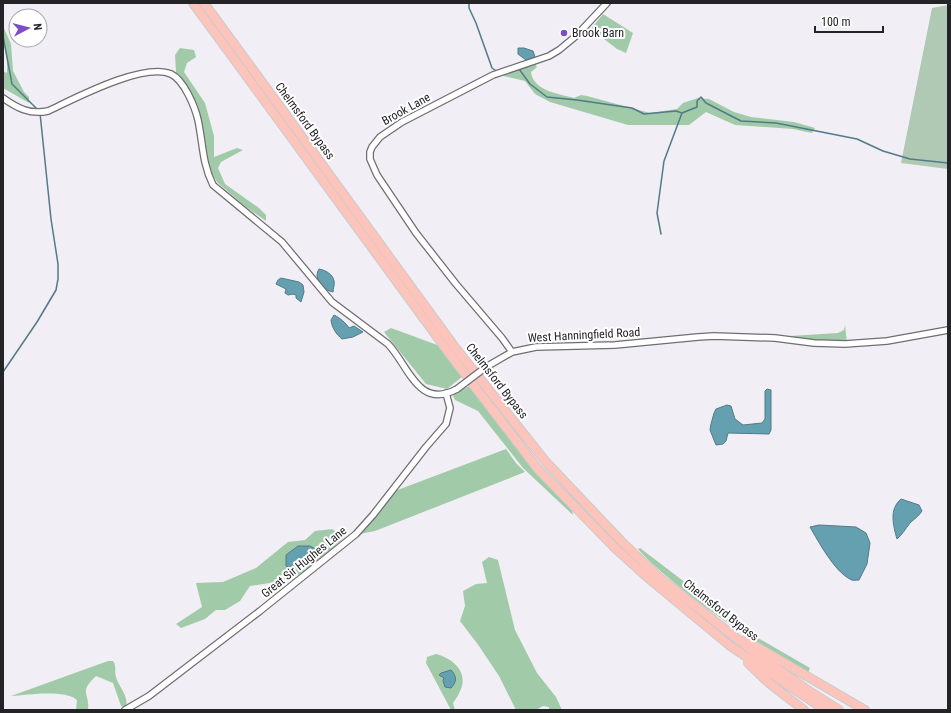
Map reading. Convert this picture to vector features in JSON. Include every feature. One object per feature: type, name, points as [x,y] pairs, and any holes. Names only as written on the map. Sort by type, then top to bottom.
[{"type":"highway","name":"Chelmsford Bypass","points":[[193,3],[449,353],[538,469],[615,548],[647,577],[729,645],[825,710]]},
{"type":"highway","name":"Chelmsford Bypass","points":[[204,3],[454,346],[546,462],[620,541],[661,579],[754,652],[809,691],[839,710]]},
{"type":"highway","points":[[724,629],[865,710]]},
{"type":"highway","points":[[729,645],[769,683],[804,710]]},
{"type":"street","name":"Brook Lane","points":[[512,352],[416,233],[377,174],[370,159],[370,152],[380,137],[402,122],[494,75],[537,60],[558,50],[579,33],[608,3]]},
{"type":"street","name":"West Hanningfield Road","points":[[3,98],[26,111],[38,113],[48,111],[111,83],[135,75],[157,72],[170,74],[178,78],[191,101],[198,120],[202,154],[207,174],[213,185],[282,242],[332,302],[388,344],[394,350],[420,388],[426,392],[434,394],[446,393],[457,389],[486,367],[512,352],[536,347],[615,345],[698,337],[775,338],[814,343],[845,344],[887,341],[948,330]]},
{"type":"street","name":"Great Sir Hughes Lane","points":[[125,710],[155,691],[260,611],[356,534],[373,515],[396,483],[446,424],[450,408],[446,393]]},
{"type":"green space","points":[[948,5],[948,169],[901,163],[932,8]]},
{"type":"green space","points":[[603,14],[633,33],[626,53],[617,49],[591,29]]},
{"type":"green space","points":[[3,26],[8,37],[8,48],[11,48],[13,71],[24,92],[29,97],[29,103],[3,88],[3,71],[7,73],[7,55],[3,42]]},
{"type":"green space","points":[[180,48],[194,50],[196,57],[187,63],[184,72],[205,103],[214,136],[214,157],[237,148],[243,150],[221,162],[218,168],[225,184],[259,208],[266,215],[266,221],[246,207],[217,182],[208,166],[198,106],[176,72],[175,55]]},
{"type":"green space","points":[[534,62],[537,67],[531,72],[537,84],[548,91],[574,98],[581,95],[587,96],[650,113],[677,109],[683,103],[698,98],[709,99],[734,112],[751,117],[794,122],[815,128],[812,133],[793,129],[735,125],[706,112],[689,125],[628,125],[550,102],[535,94],[525,81],[500,75]]},
{"type":"green space","points":[[845,325],[847,343],[818,342],[790,336],[838,333],[844,330]]},
{"type":"green space","points":[[391,328],[440,346],[463,376],[447,389],[426,384],[384,332]]},
{"type":"green space","points":[[470,386],[572,508],[573,515],[523,468],[478,411],[455,400],[453,396],[457,391]]},
{"type":"green space","points":[[506,449],[516,463],[525,472],[375,531],[360,534],[366,522],[395,491]]},
{"type":"green space","points":[[332,529],[345,537],[305,572],[282,581],[250,586],[240,601],[225,610],[216,610],[205,619],[181,628],[176,624],[202,607],[196,583],[223,582],[256,568],[288,542],[305,540],[315,531]]},
{"type":"green space","points":[[640,548],[758,638],[810,668],[808,673],[762,646],[702,605],[656,567],[638,549]]},
{"type":"green space","points":[[489,557],[498,560],[515,630],[537,673],[556,697],[562,710],[549,710],[549,707],[543,706],[536,710],[516,710],[499,676],[460,621],[465,606],[463,591],[476,584],[487,583],[482,562]]},
{"type":"green space","points":[[436,654],[453,662],[457,666],[462,676],[463,682],[461,689],[453,703],[455,710],[451,710],[426,663],[427,657]]},
{"type":"green space","points":[[108,661],[113,661],[114,663],[117,681],[125,695],[127,703],[126,708],[121,706],[113,683],[96,676],[86,689],[88,710],[76,710],[77,700],[63,695],[45,694],[11,696]]},
{"type":"water","points":[[518,48],[533,51],[535,57],[526,60],[518,54]]},
{"type":"water","points":[[319,269],[326,271],[332,276],[334,282],[333,292],[320,284],[317,278]]},
{"type":"water","points":[[281,278],[299,282],[303,285],[304,292],[301,302],[296,298],[296,295],[288,295],[285,293],[286,289],[276,284]]},
{"type":"water","points":[[334,315],[343,321],[349,328],[354,326],[363,332],[353,337],[342,339],[332,326],[331,320]]},
{"type":"water","points":[[767,389],[771,390],[771,430],[769,434],[728,433],[726,441],[723,444],[716,445],[710,430],[716,409],[727,405],[731,406],[735,419],[743,425],[762,423],[765,419],[765,391]]},
{"type":"water","points":[[901,499],[919,505],[922,511],[897,539],[893,523],[893,512],[897,503]]},
{"type":"water","points":[[819,525],[856,527],[866,533],[870,543],[867,564],[859,580],[852,580],[844,575],[827,556],[810,527]]},
{"type":"water","points":[[298,546],[310,546],[317,550],[315,559],[302,567],[294,568],[286,566],[286,555]]},
{"type":"water","points":[[451,670],[454,674],[455,681],[451,688],[445,687],[443,681],[444,678],[439,675]]},
{"type":"waterway","points":[[469,3],[469,8],[492,68],[498,72]]},
{"type":"waterway","points":[[3,36],[12,84],[38,110]]},
{"type":"waterway","points":[[519,69],[530,84],[547,97],[632,108],[644,114],[676,111],[682,113],[697,107],[697,101],[701,97],[706,103],[741,121],[776,123],[857,139],[883,151],[910,159],[948,163]]},
{"type":"waterway","points":[[3,372],[37,322],[56,290],[58,279],[58,264],[51,219],[40,113]]},
{"type":"waterway","points":[[661,234],[657,213],[664,161],[682,113]]},
{"type":"place","name":"Brook Barn","points":[[564,33]]}]
